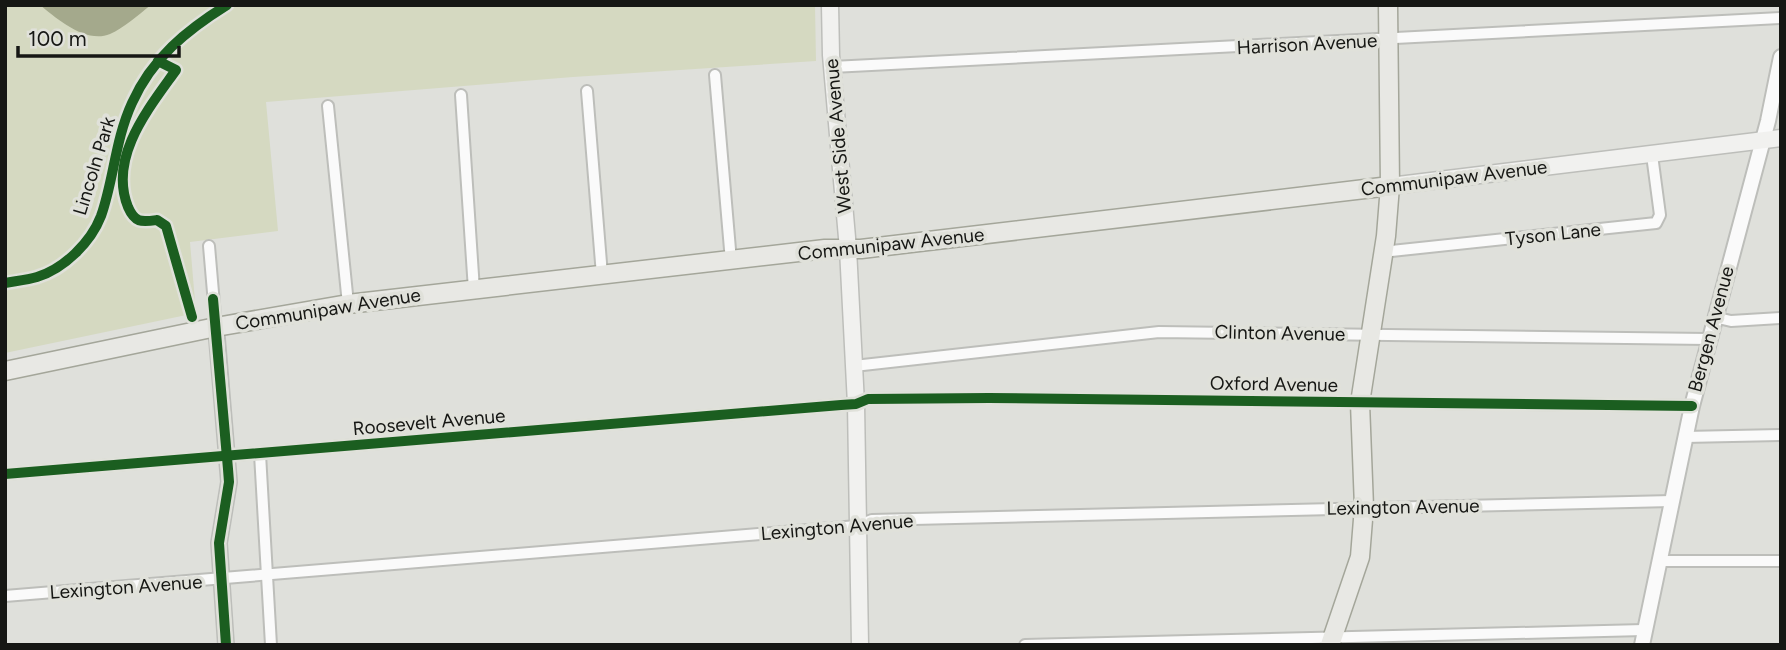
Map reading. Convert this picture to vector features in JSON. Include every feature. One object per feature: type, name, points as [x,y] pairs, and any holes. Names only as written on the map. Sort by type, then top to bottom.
[{"type":"main road","name":"West Side Avenue","points":[[830,5],[856,404],[860,645]]},
{"type":"main road","points":[[1331,640],[1360,557],[1364,507],[1360,403],[1386,236],[1390,186],[1388,5]]},
{"type":"main road","name":"Communipaw Avenue","points":[[5,371],[216,327],[348,304],[825,249],[848,249],[1781,138]]},
{"type":"street","name":"Lincoln Park","points":[[5,283],[39,276],[60,264],[70,258],[90,234],[100,216],[121,131],[133,100],[158,61],[173,44],[227,5]]},
{"type":"street","name":"Harrison Avenue","points":[[832,67],[1781,18]]},
{"type":"street","name":"Bergen Avenue","points":[[1643,637],[1692,406],[1781,57]]},
{"type":"street","points":[[715,75],[731,261]]},
{"type":"street","points":[[587,92],[602,275]]},
{"type":"street","points":[[461,95],[474,290]]},
{"type":"street","points":[[328,106],[348,304]]},
{"type":"street","name":"Tyson Lane","points":[[1382,252],[1656,223],[1660,215],[1652,155]]},
{"type":"street","points":[[209,246],[228,456],[229,482],[219,543],[226,645]]},
{"type":"street","points":[[1714,317],[1731,321],[1781,318]]},
{"type":"street","name":"Clinton Avenue","points":[[854,366],[1159,332],[1708,339]]},
{"type":"street","name":"Oxford Avenue","points":[[856,404],[868,399],[989,398],[1692,406]]},
{"type":"street","name":"Roosevelt Avenue","points":[[5,474],[856,404]]},
{"type":"street","points":[[1685,437],[1781,435]]},
{"type":"street","points":[[260,454],[271,645]]},
{"type":"street","name":"Lexington Avenue","points":[[5,596],[857,526],[872,520],[1672,501]]},
{"type":"street","points":[[1659,561],[1781,561]]},
{"type":"street","points":[[1025,645],[1643,637]]},
{"type":"shaded area","points":[[5,5],[815,5],[816,61],[573,77],[266,102],[278,231],[190,242],[196,313],[5,353]]},
{"type":"shaded area","points":[[40,5],[151,5],[110,34],[91,36],[72,28]]},
{"type":"cycle path","points":[[5,283],[33,278],[57,268],[91,235],[101,216],[126,117],[140,87],[172,46],[227,5]]},
{"type":"cycle path","points":[[158,61],[176,70],[134,134],[123,170],[123,188],[128,207],[136,219],[157,220],[166,226],[192,317]]},
{"type":"cycle path","points":[[213,299],[229,482],[219,543],[226,645]]},
{"type":"cycle path","points":[[5,474],[856,404],[868,399],[1692,406]]}]
